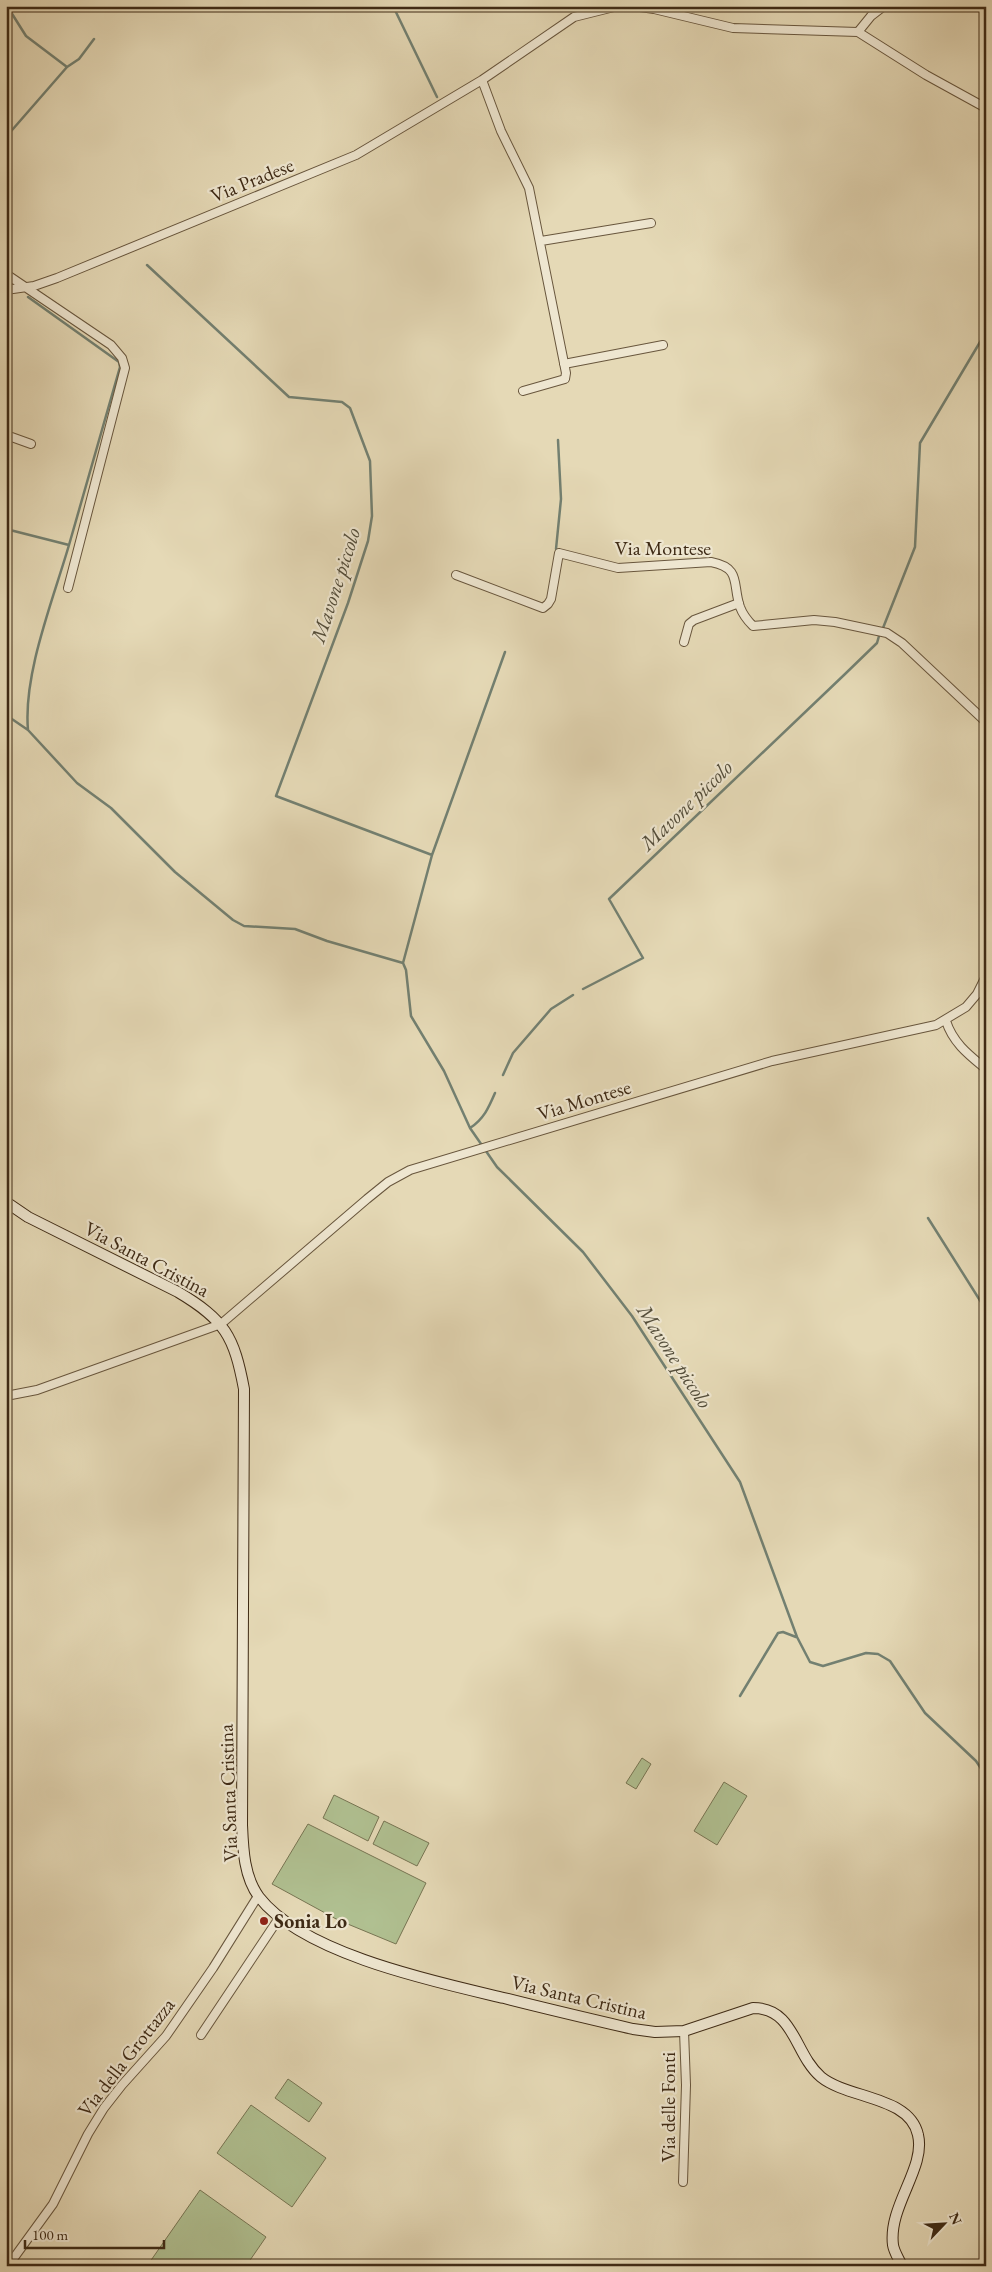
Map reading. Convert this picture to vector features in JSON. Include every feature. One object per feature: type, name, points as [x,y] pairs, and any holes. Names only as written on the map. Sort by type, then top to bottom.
[{"type":"street","name":"Via Pradese","points":[[6,290],[57,278],[356,155],[482,80],[574,18],[603,8],[618,6]]},
{"type":"street","points":[[634,6],[733,28],[858,32],[926,75],[986,108]]},
{"type":"street","points":[[858,32],[871,16],[884,6]]},
{"type":"street","points":[[482,80],[501,131],[529,188],[564,364],[564,379],[523,391]]},
{"type":"street","points":[[541,242],[651,223]]},
{"type":"street","points":[[6,274],[110,345],[122,358],[125,368],[68,588]]},
{"type":"street","points":[[564,364],[663,345]]},
{"type":"street","points":[[6,435],[30,444]]},
{"type":"street","name":"Via Montese","points":[[456,575],[543,608],[551,599],[559,553],[618,568],[711,562],[724,565],[734,576],[739,603],[746,619],[753,626],[814,620],[887,633],[902,643],[986,722]]},
{"type":"street","points":[[684,642],[689,624],[694,620],[739,603]]},
{"type":"street","name":"Via Montese","points":[[221,1324],[388,1182],[410,1170],[772,1061],[936,1025],[946,1021],[966,1007],[977,994],[986,976]]},
{"type":"street","points":[[946,1021],[950,1032],[962,1050],[986,1069]]},
{"type":"street","name":"Via Santa Cristina","points":[[6,1202],[28,1217],[178,1292],[208,1311],[221,1324],[230,1337],[238,1357],[244,1389],[243,1852],[249,1877],[258,1896],[279,1918],[310,1937],[362,1959],[443,1984],[633,2029],[655,2032],[684,2031],[753,2008],[772,2010],[786,2022],[805,2058],[821,2077],[842,2089],[899,2109],[913,2121],[918,2136],[918,2155],[895,2214],[893,2245],[902,2266]]},
{"type":"street","points":[[6,1396],[37,1390],[221,1324]]},
{"type":"street","name":"Via della Grottazza","points":[[8,2266],[53,2204],[88,2134],[104,2108],[166,2036],[213,1968],[258,1896]]},
{"type":"street","points":[[201,2035],[279,1918]]},
{"type":"street","name":"Via delle Fonti","points":[[684,2031],[686,2085],[684,2182]]},
{"type":"green space","points":[[642,1758],[651,1764],[636,1789],[626,1783]]},
{"type":"green space","points":[[724,1782],[747,1796],[717,1845],[694,1831]]},
{"type":"green space","points":[[334,1795],[379,1817],[368,1841],[323,1818]]},
{"type":"green space","points":[[384,1821],[429,1843],[417,1866],[373,1844]]},
{"type":"green space","points":[[308,1824],[426,1883],[396,1944],[338,1920],[272,1884]]},
{"type":"green space","points":[[288,2079],[322,2103],[309,2122],[275,2098]]},
{"type":"green space","points":[[251,2105],[326,2158],[292,2207],[217,2153]]},
{"type":"green space","points":[[200,2190],[266,2237],[246,2266],[147,2266]]},
{"type":"waterway","name":"Mavone piccolo","points":[[393,6],[437,97]]},
{"type":"waterway","name":"Mavone piccolo","points":[[9,9],[26,36],[67,67]]},
{"type":"waterway","name":"Mavone piccolo","points":[[6,137],[67,67],[79,59],[94,39]]},
{"type":"waterway","name":"Mavone piccolo","points":[[147,265],[289,397],[342,402],[350,408],[370,461],[372,516],[368,541],[348,603],[276,796],[432,855],[403,963]]},
{"type":"waterway","name":"Mavone piccolo","points":[[6,281],[10,284]]},
{"type":"waterway","name":"Mavone piccolo","points":[[28,297],[119,362],[120,367],[69,545]]},
{"type":"waterway","name":"Mavone piccolo","points":[[883,628],[915,547],[920,443],[986,332]]},
{"type":"waterway","name":"Mavone piccolo","points":[[556,549],[561,499],[558,440]]},
{"type":"waterway","name":"Mavone piccolo","points":[[6,529],[69,545],[35,661],[30,685],[28,730]]},
{"type":"waterway","name":"Mavone piccolo","points":[[583,989],[643,958],[609,899],[877,643],[879,636]]},
{"type":"waterway","name":"Mavone piccolo","points":[[432,855],[505,652]]},
{"type":"waterway","name":"Mavone piccolo","points":[[6,715],[28,730],[77,783],[111,808],[175,872],[233,920],[244,926],[295,929],[327,941],[403,963],[406,970],[411,1016],[444,1071],[470,1128],[497,1167],[583,1252],[632,1316],[740,1482],[797,1637],[810,1662],[823,1666],[866,1653],[878,1654],[890,1661],[925,1713],[976,1761],[986,1776]]},
{"type":"waterway","name":"Mavone piccolo","points":[[503,1075],[513,1053],[551,1009],[573,995]]},
{"type":"waterway","name":"Mavone piccolo","points":[[470,1128],[482,1117],[495,1093]]},
{"type":"waterway","name":"Mavone piccolo","points":[[928,1218],[986,1310]]},
{"type":"waterway","name":"Mavone piccolo","points":[[740,1696],[778,1633],[783,1632],[796,1637]]},
{"type":"place","name":"Sonia Lo","points":[[264,1921]]}]
